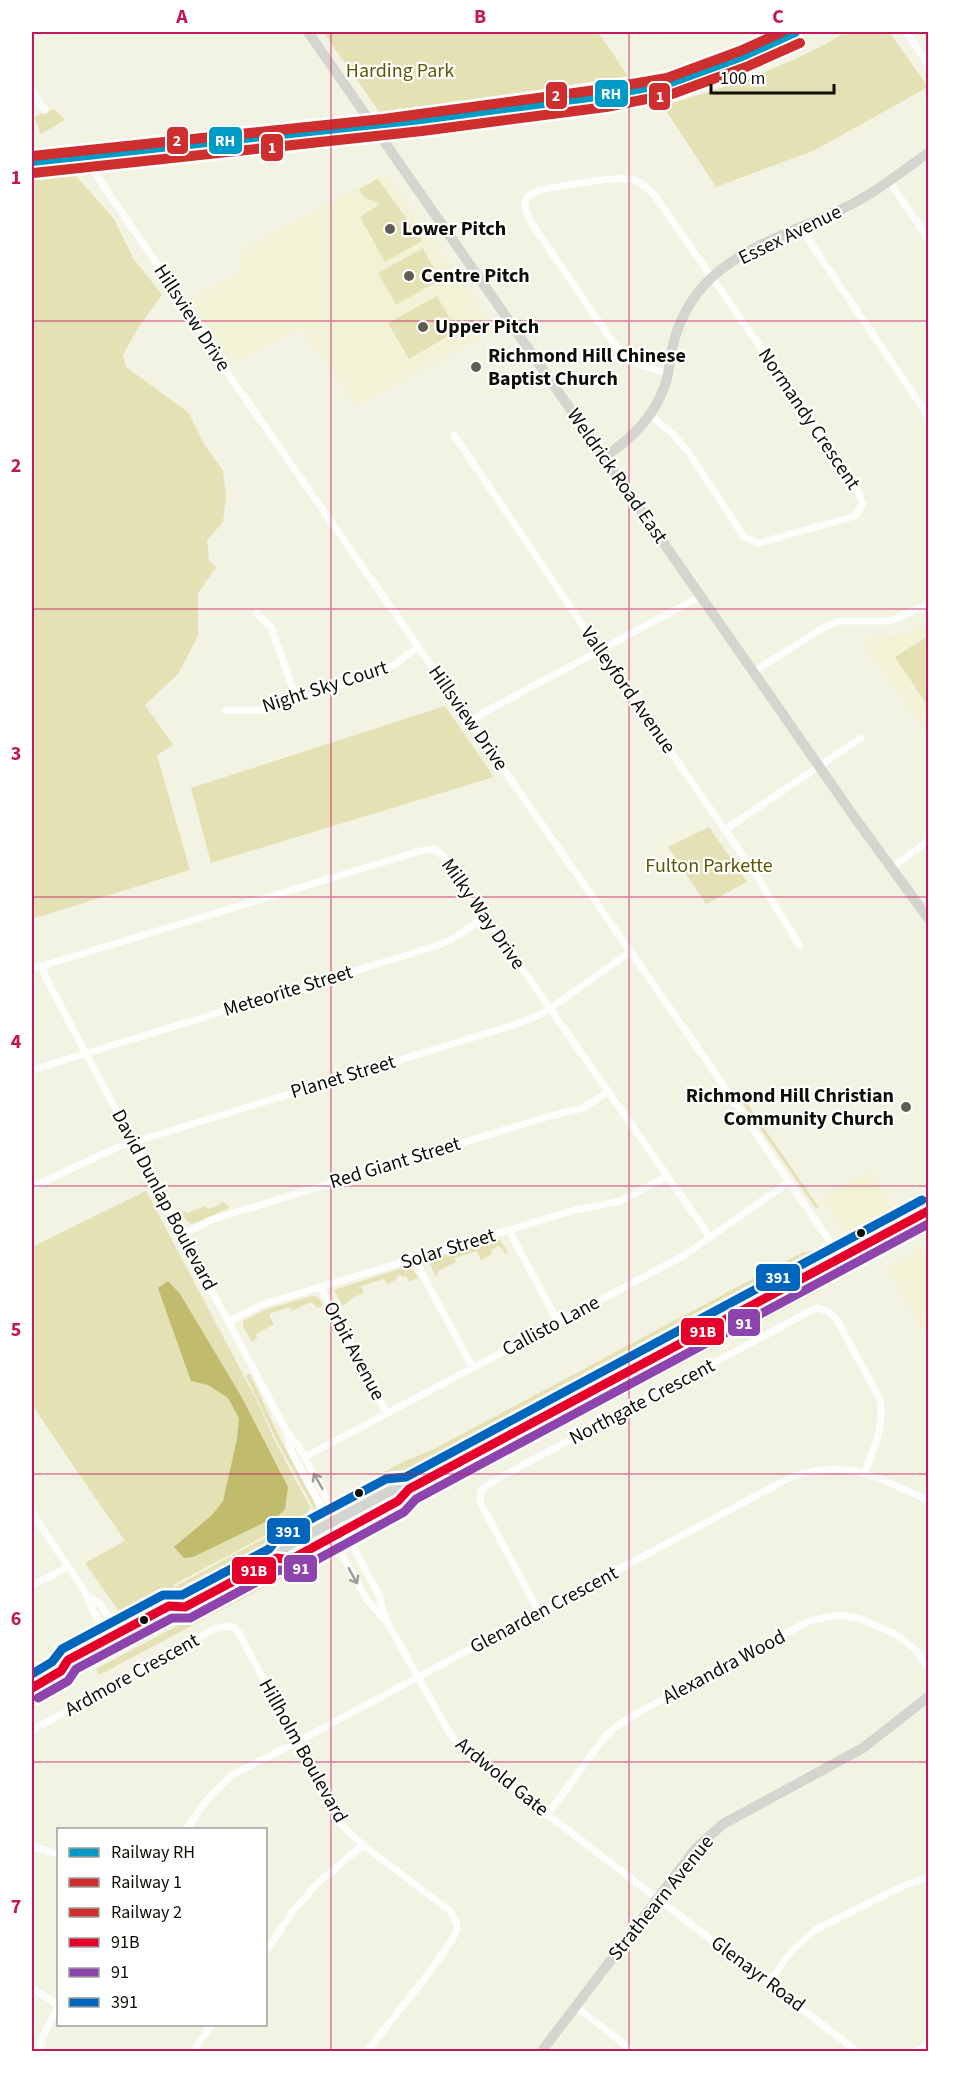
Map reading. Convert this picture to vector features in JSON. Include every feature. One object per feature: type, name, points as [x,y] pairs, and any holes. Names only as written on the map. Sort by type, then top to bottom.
[{"type":"street","name":"Weldrick Road East","points":[[308,32],[753,672],[928,918]]},
{"type":"street","points":[[906,32],[928,64]]},
{"type":"street","points":[[32,91],[34,100],[45,110]]},
{"type":"street","name":"Essex Avenue","points":[[604,457],[632,437],[650,415],[665,386],[673,346],[684,314],[695,295],[712,277],[757,247],[844,208],[889,181],[928,153]]},
{"type":"street","name":"Hillsview Drive","points":[[97,176],[216,355],[841,1258]]},
{"type":"street","points":[[667,373],[630,362],[621,354],[530,221],[524,208],[525,200],[530,194],[539,190],[617,179],[633,180],[645,186],[655,196],[712,277]]},
{"type":"street","points":[[889,181],[928,238]]},
{"type":"street","points":[[800,227],[928,416]]},
{"type":"street","name":"Normandy Crescent","points":[[650,415],[673,434],[689,453],[738,529],[744,537],[750,540],[759,543],[855,516],[860,511],[863,504],[854,481],[712,277]]},
{"type":"street","name":"Valleyford Avenue","points":[[454,435],[600,650],[752,867],[800,946]]},
{"type":"street","points":[[471,722],[483,713],[701,596]]},
{"type":"street","points":[[753,672],[825,626],[841,621],[890,621],[928,604]]},
{"type":"street","points":[[257,614],[271,627],[297,700]]},
{"type":"street","name":"Night Sky Court","points":[[226,710],[262,710],[297,700],[378,673],[418,647]]},
{"type":"street","points":[[726,829],[861,738]]},
{"type":"street","points":[[891,868],[928,841]]},
{"type":"street","name":"Milky Way Drive","points":[[32,969],[427,849],[434,849],[444,857],[710,1237]]},
{"type":"street","name":"Meteorite Street","points":[[32,1070],[436,946],[451,940],[485,917]]},
{"type":"street","name":"Planet Street","points":[[133,1142],[510,1026],[550,1008],[630,952]]},
{"type":"street","name":"David Dunlap Boulevard","points":[[42,966],[47,980],[288,1434],[298,1445],[345,1530]]},
{"type":"street","name":"Red Giant Street","points":[[182,1234],[211,1220],[550,1116],[577,1110],[608,1092]]},
{"type":"street","points":[[32,1187],[133,1142]]},
{"type":"street","name":"Solar Street","points":[[229,1321],[264,1304],[575,1210],[621,1201],[667,1176]]},
{"type":"street","name":"Callisto Lane","points":[[305,1457],[683,1256],[789,1182]]},
{"type":"street","points":[[277,1558],[291,1560],[398,1501],[408,1489],[928,1211]]},
{"type":"street","points":[[510,1230],[514,1242],[558,1322]]},
{"type":"street","points":[[416,1258],[421,1272],[473,1368]]},
{"type":"street","name":"Orbit Avenue","points":[[321,1288],[387,1414]]},
{"type":"street","name":"Northgate Crescent","points":[[539,1612],[480,1502],[481,1490],[497,1479],[816,1308],[828,1311],[837,1320],[879,1399],[882,1412],[880,1427],[864,1474]]},
{"type":"street","name":"David Dunlap Boulevard","points":[[288,1434],[291,1451],[323,1510],[327,1525]]},
{"type":"street","name":"Glenarden Crescent","points":[[187,1828],[209,1797],[232,1775],[791,1477],[832,1468],[864,1474],[928,1500]]},
{"type":"street","points":[[61,1671],[74,1672],[176,1619],[185,1607],[277,1558],[285,1547],[392,1490],[408,1489]]},
{"type":"street","points":[[32,1513],[87,1595],[100,1604],[121,1647]]},
{"type":"street","name":"Ardwold Gate","points":[[327,1525],[367,1600],[387,1622]]},
{"type":"street","name":"Ardwold Gate","points":[[345,1530],[379,1595],[387,1622],[440,1718],[461,1748],[657,1898]]},
{"type":"street","points":[[32,1585],[69,1567]]},
{"type":"street","points":[[32,1688],[61,1671],[68,1660],[169,1606],[185,1607]]},
{"type":"street","name":"Alexandra Wood","points":[[547,1815],[613,1729],[639,1712],[809,1622],[843,1615],[861,1619],[905,1640],[928,1667]]},
{"type":"street","name":"Ardmore Crescent","points":[[32,1730],[212,1630],[225,1626],[234,1628]]},
{"type":"street","name":"Hillholm Boulevard","points":[[234,1628],[239,1633],[336,1817],[363,1845],[450,1911],[457,1926],[456,1933],[440,1957],[367,2052]]},
{"type":"street","name":"Strathearn Avenue","points":[[541,2052],[574,2005],[696,1848],[723,1824],[863,1748],[928,1697]]},
{"type":"street","points":[[267,1950],[293,1911],[319,1882],[363,1845]]},
{"type":"street","points":[[32,1847],[57,1854]]},
{"type":"street","points":[[769,1982],[792,1951],[815,1930],[903,1886],[928,1877]]},
{"type":"street","name":"Glenayr Road","points":[[657,1898],[858,2052]]},
{"type":"street","points":[[32,1988],[57,2005]]},
{"type":"street","points":[[574,2005],[634,2052]]},
{"type":"street","points":[[39,2052],[43,2036],[57,2008]]},
{"type":"street","points":[[193,2052],[211,2026]]},
{"type":"street","points":[[914,2052],[928,2045]]},
{"type":"shaded area","points":[[386,173],[495,331],[356,405],[301,327],[233,362],[190,300],[241,273],[239,262],[243,250]]},
{"type":"shaded area","points":[[928,624],[928,736],[862,639],[902,635]]},
{"type":"shaded area","points":[[869,1172],[895,1212],[850,1236],[820,1198]]},
{"type":"shaded area","points":[[928,1244],[928,1340],[888,1266]]},
{"type":"shaded area","points":[[168,1281],[180,1294],[241,1396],[288,1487],[285,1509],[278,1516],[193,1557],[184,1558],[174,1547],[212,1515],[223,1501],[237,1439],[239,1418],[228,1398],[208,1385],[191,1381],[158,1288]]},
{"type":"green space","name":"Harding Park","points":[[323,32],[598,32],[628,76],[381,114]]},
{"type":"green space","points":[[846,32],[889,32],[928,87],[815,150],[716,187],[663,106],[780,66]]},
{"type":"green space","points":[[54,109],[65,120],[41,134],[34,117]]},
{"type":"green space","points":[[67,174],[77,177],[114,219],[133,258],[162,295],[138,328],[123,355],[126,367],[189,413],[204,444],[223,471],[226,497],[223,522],[207,540],[209,560],[216,567],[198,593],[198,636],[178,674],[145,705],[173,745],[157,755],[190,870],[32,919],[32,178]]},
{"type":"green space","name":"Lower Pitch","points":[[378,179],[422,241],[385,262],[360,217],[380,204],[365,198],[359,189]]},
{"type":"green space","name":"Centre Pitch","points":[[423,248],[440,280],[396,305],[378,273]]},
{"type":"green space","name":"Upper Pitch","points":[[437,296],[457,331],[409,359],[388,323]]},
{"type":"green space","points":[[928,636],[928,706],[895,657]]},
{"type":"green space","points":[[445,706],[494,777],[211,863],[191,788]]},
{"type":"green space","name":"Fulton Parkette","points":[[709,827],[747,882],[706,904],[668,847]]},
{"type":"green space","points":[[740,1093],[820,1209],[815,1207],[739,1098]]},
{"type":"green space","points":[[146,1191],[256,1399],[310,1507],[308,1513],[175,1584],[171,1596],[124,1618],[85,1563],[125,1541],[32,1405],[32,1247]]},
{"type":"green space","points":[[220,1201],[229,1208],[192,1224],[187,1221],[181,1210],[188,1213],[205,1206],[208,1209],[221,1204]]},
{"type":"green space","points":[[499,1239],[508,1252],[505,1254],[498,1246],[491,1250],[492,1254],[481,1260],[477,1251],[454,1258],[456,1262],[438,1271],[436,1277],[429,1261],[432,1259]]},
{"type":"green space","points":[[816,1250],[818,1252],[812,1257],[371,1492],[349,1502],[344,1501],[340,1496],[403,1462],[436,1448],[801,1253]]},
{"type":"green space","points":[[405,1267],[413,1270],[418,1278],[409,1282],[406,1276],[401,1275],[387,1284],[384,1279],[361,1286],[364,1293],[354,1297],[343,1306],[334,1290]]},
{"type":"green space","points":[[820,1283],[823,1289],[365,1534],[362,1529],[368,1524]]},
{"type":"green space","points":[[312,1296],[318,1297],[323,1305],[318,1308],[311,1302],[292,1311],[290,1307],[269,1314],[274,1324],[256,1334],[257,1338],[252,1342],[243,1326],[243,1321],[267,1309]]},
{"type":"green space","points":[[250,1374],[315,1504],[316,1511],[277,1441],[246,1376]]},
{"type":"green space","points":[[313,1512],[309,1525],[173,1597],[176,1586]]},
{"type":"green space","points":[[296,1567],[297,1570],[99,1675],[96,1669],[218,1604]]},
{"type":"rail line","name":"2","points":[[32,156],[383,119],[603,89],[667,78],[740,51],[782,32]]},
{"type":"rail line","name":"RH","points":[[32,161],[421,119],[604,95],[668,83],[742,56],[795,32]]},
{"type":"rail line","name":"1","points":[[33,173],[422,131],[606,107],[672,94],[746,67],[800,43]]},
{"type":"transit line","name":"391","points":[[32,1674],[52,1662],[62,1649],[163,1595],[182,1595],[269,1549],[279,1536],[386,1479],[406,1477],[922,1200]]},
{"type":"transit line","name":"91B","points":[[32,1688],[61,1671],[68,1660],[169,1606],[185,1607],[277,1558],[290,1560],[398,1501],[409,1489],[928,1211]]},
{"type":"transit line","name":"91","points":[[38,1698],[68,1681],[76,1669],[172,1618],[190,1618],[279,1570],[296,1571],[404,1512],[416,1499],[928,1224]]},
{"type":"place","name":"Lower Pitch","points":[[390,229]]},
{"type":"place","name":"Centre Pitch","points":[[409,276]]},
{"type":"place","name":"Upper Pitch","points":[[423,327]]},
{"type":"place","name":"Richmond Hill Chinese Baptist Church","points":[[476,367]]},
{"type":"place","name":"Richmond Hill Christian Community Church","points":[[906,1107]]}]
